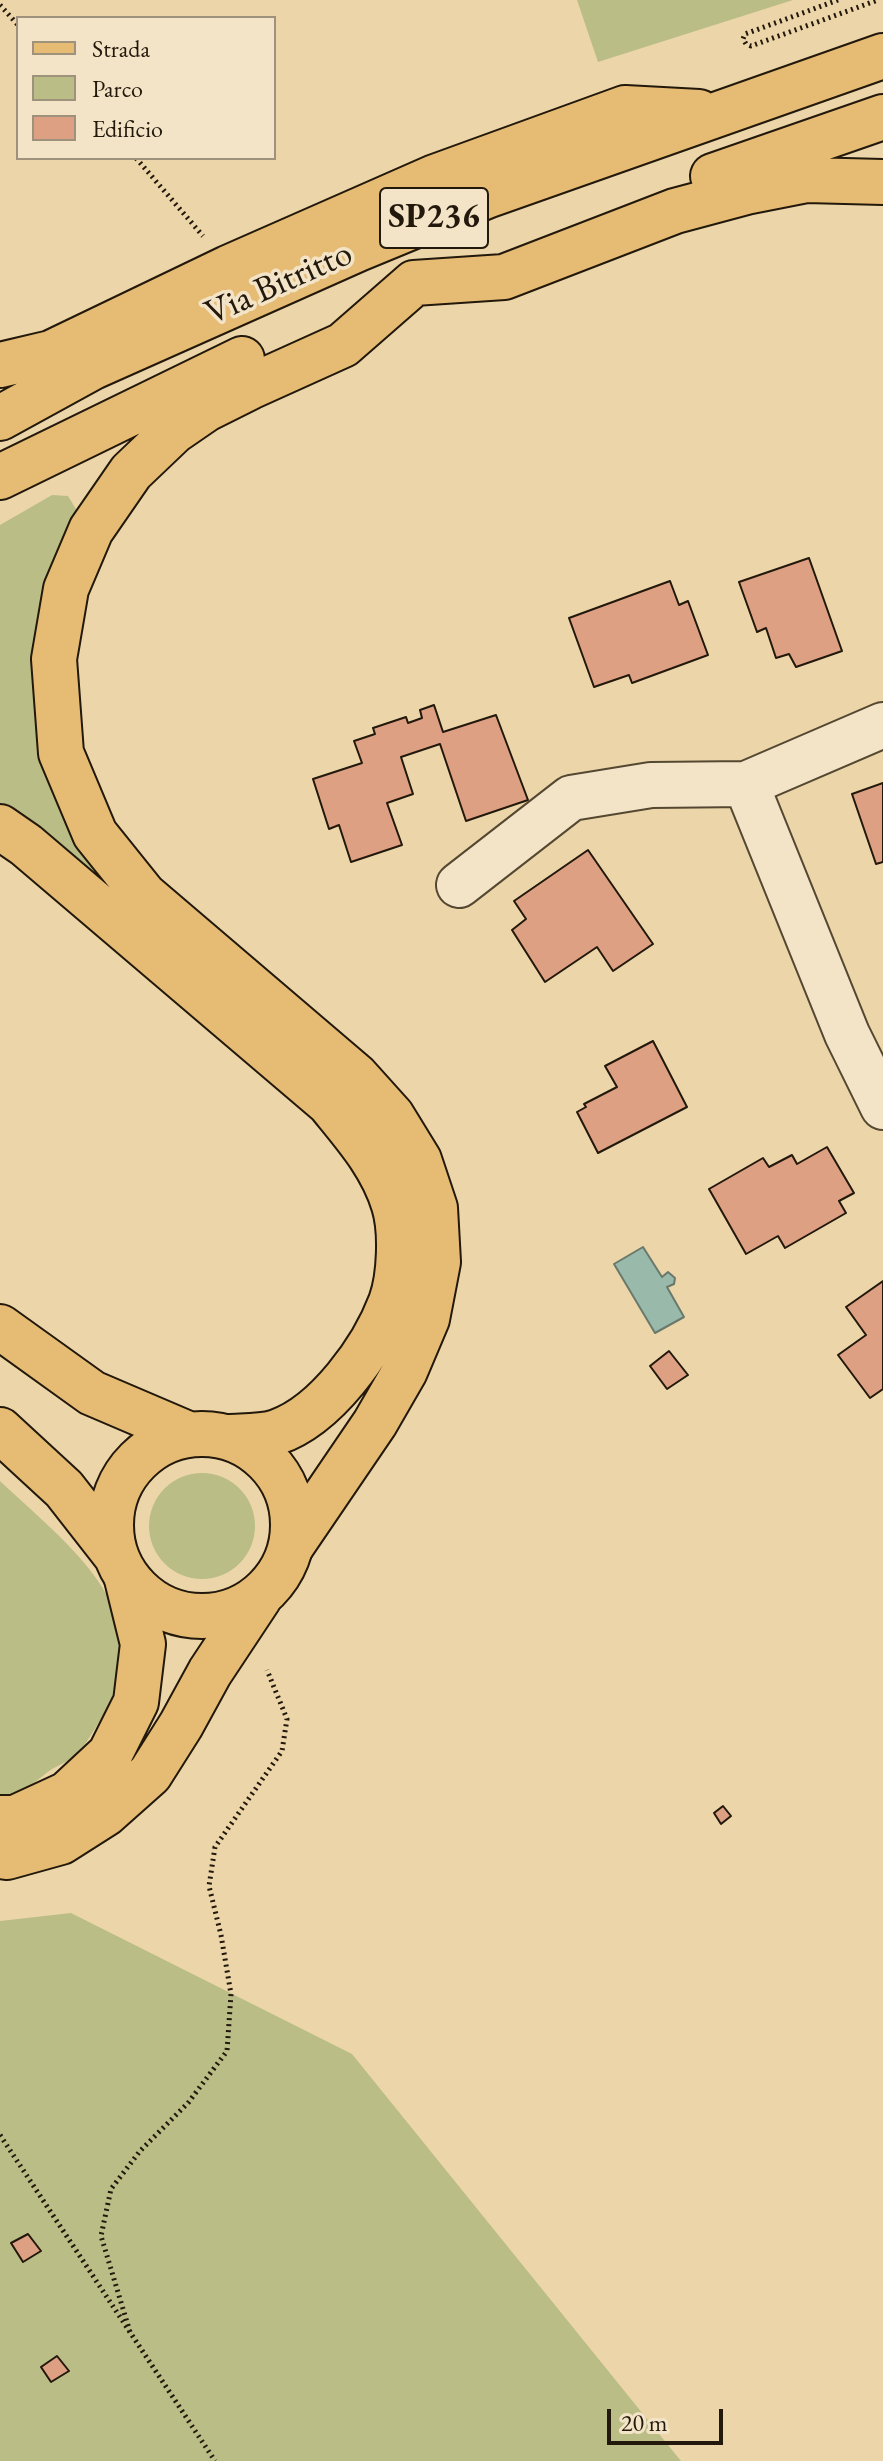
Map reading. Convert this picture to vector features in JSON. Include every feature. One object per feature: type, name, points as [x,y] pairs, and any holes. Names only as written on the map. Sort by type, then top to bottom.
[{"type":"main road","name":"Via Bitritto","points":[[0,418],[93,367],[358,249],[489,195],[883,56]]},
{"type":"main road","points":[[0,365],[51,353],[228,268],[435,177],[625,108],[722,113]]},
{"type":"main road","name":"Via Bitritto","points":[[0,477],[270,346],[414,283],[883,117]]},
{"type":"main road","points":[[0,1856],[7,1857],[61,1842],[105,1814],[150,1774],[210,1672],[259,1598],[280,1575],[292,1545],[375,1423],[405,1371],[427,1319],[438,1262],[435,1208],[419,1160],[392,1116],[356,1076],[144,895],[95,834],[61,753],[54,659],[66,589],[91,530],[131,472],[174,431],[206,409],[343,345],[414,283],[504,277],[675,211],[746,192],[807,180],[883,182]]},
{"type":"main road","points":[[0,827],[26,845],[329,1103],[370,1154],[395,1206],[399,1255],[391,1301],[368,1347],[336,1390],[307,1415],[276,1432],[208,1436],[158,1444],[133,1463],[116,1491],[110,1522],[143,1644],[136,1702],[110,1754],[67,1794],[15,1818],[0,1818]]},
{"type":"main road","points":[[0,1327],[92,1393],[208,1436],[253,1449],[273,1467],[287,1491],[294,1518],[292,1545]]},
{"type":"main road","points":[[0,1430],[64,1489],[148,1600],[175,1613],[204,1618],[233,1612],[259,1598]]},
{"type":"street","points":[[459,885],[571,798],[651,785],[746,784],[883,725]]},
{"type":"street","points":[[746,784],[847,1034],[883,1107]]},
{"type":"path","points":[[838,0],[745,34],[743,39],[751,46],[878,0]]},
{"type":"path","points":[[0,5],[16,23]]},
{"type":"path","points":[[138,160],[228,268]]},
{"type":"path","points":[[130,2332],[101,2236],[111,2189],[140,2151],[188,2103],[227,2051],[231,1994],[209,1886],[215,1847],[282,1751],[287,1719],[267,1670]]},
{"type":"path","points":[[0,2135],[215,2461]]},
{"type":"green space","points":[[577,0],[793,0],[598,62]]},
{"type":"green space","points":[[52,495],[68,496],[79,514],[50,580],[37,622],[34,688],[39,739],[142,915],[0,806],[0,525]]},
{"type":"green space","points":[[202,1473],[222,1477],[239,1489],[251,1506],[255,1526],[251,1546],[239,1563],[222,1575],[202,1579],[182,1575],[165,1563],[153,1546],[149,1526],[153,1506],[165,1489],[182,1477]]},
{"type":"green space","points":[[0,1481],[60,1537],[86,1565],[106,1594],[119,1625],[122,1659],[112,1696],[89,1738],[73,1758],[21,1792],[0,1799]]},
{"type":"green space","points":[[71,1913],[352,2054],[681,2461],[0,2461],[0,1921]]},
{"type":"shaded area","points":[[643,1247],[662,1277],[668,1272],[675,1278],[674,1284],[667,1287],[684,1317],[655,1333],[614,1264]]},
{"type":"building","points":[[809,558],[842,651],[796,667],[789,654],[776,658],[766,628],[757,632],[739,582]]},
{"type":"building","points":[[670,581],[679,605],[688,601],[708,655],[632,683],[629,675],[594,687],[569,618]]},
{"type":"building","points":[[434,705],[443,732],[496,715],[528,800],[466,821],[440,744],[401,757],[413,794],[387,803],[402,845],[351,862],[339,825],[329,829],[313,779],[362,763],[354,741],[375,734],[373,728],[406,717],[408,723],[422,718],[420,710]]},
{"type":"building","points":[[883,783],[883,862],[876,864],[852,794]]},
{"type":"building","points":[[588,850],[653,944],[613,971],[597,947],[545,982],[512,930],[526,919],[514,901]]},
{"type":"building","points":[[653,1041],[687,1107],[598,1153],[577,1112],[586,1107],[584,1104],[617,1087],[605,1066]]},
{"type":"building","points":[[827,1147],[854,1193],[839,1201],[846,1213],[785,1248],[778,1236],[746,1254],[709,1189],[763,1158],[769,1167],[792,1155],[797,1164]]},
{"type":"building","points":[[883,1281],[883,1389],[870,1398],[838,1355],[866,1335],[846,1307]]},
{"type":"building","points":[[669,1351],[688,1375],[667,1389],[650,1366]]},
{"type":"building","points":[[723,1806],[731,1816],[721,1824],[714,1813]]},
{"type":"building","points":[[28,2234],[41,2251],[23,2262],[11,2243]]},
{"type":"building","points":[[57,2356],[69,2371],[51,2382],[41,2367]]}]
